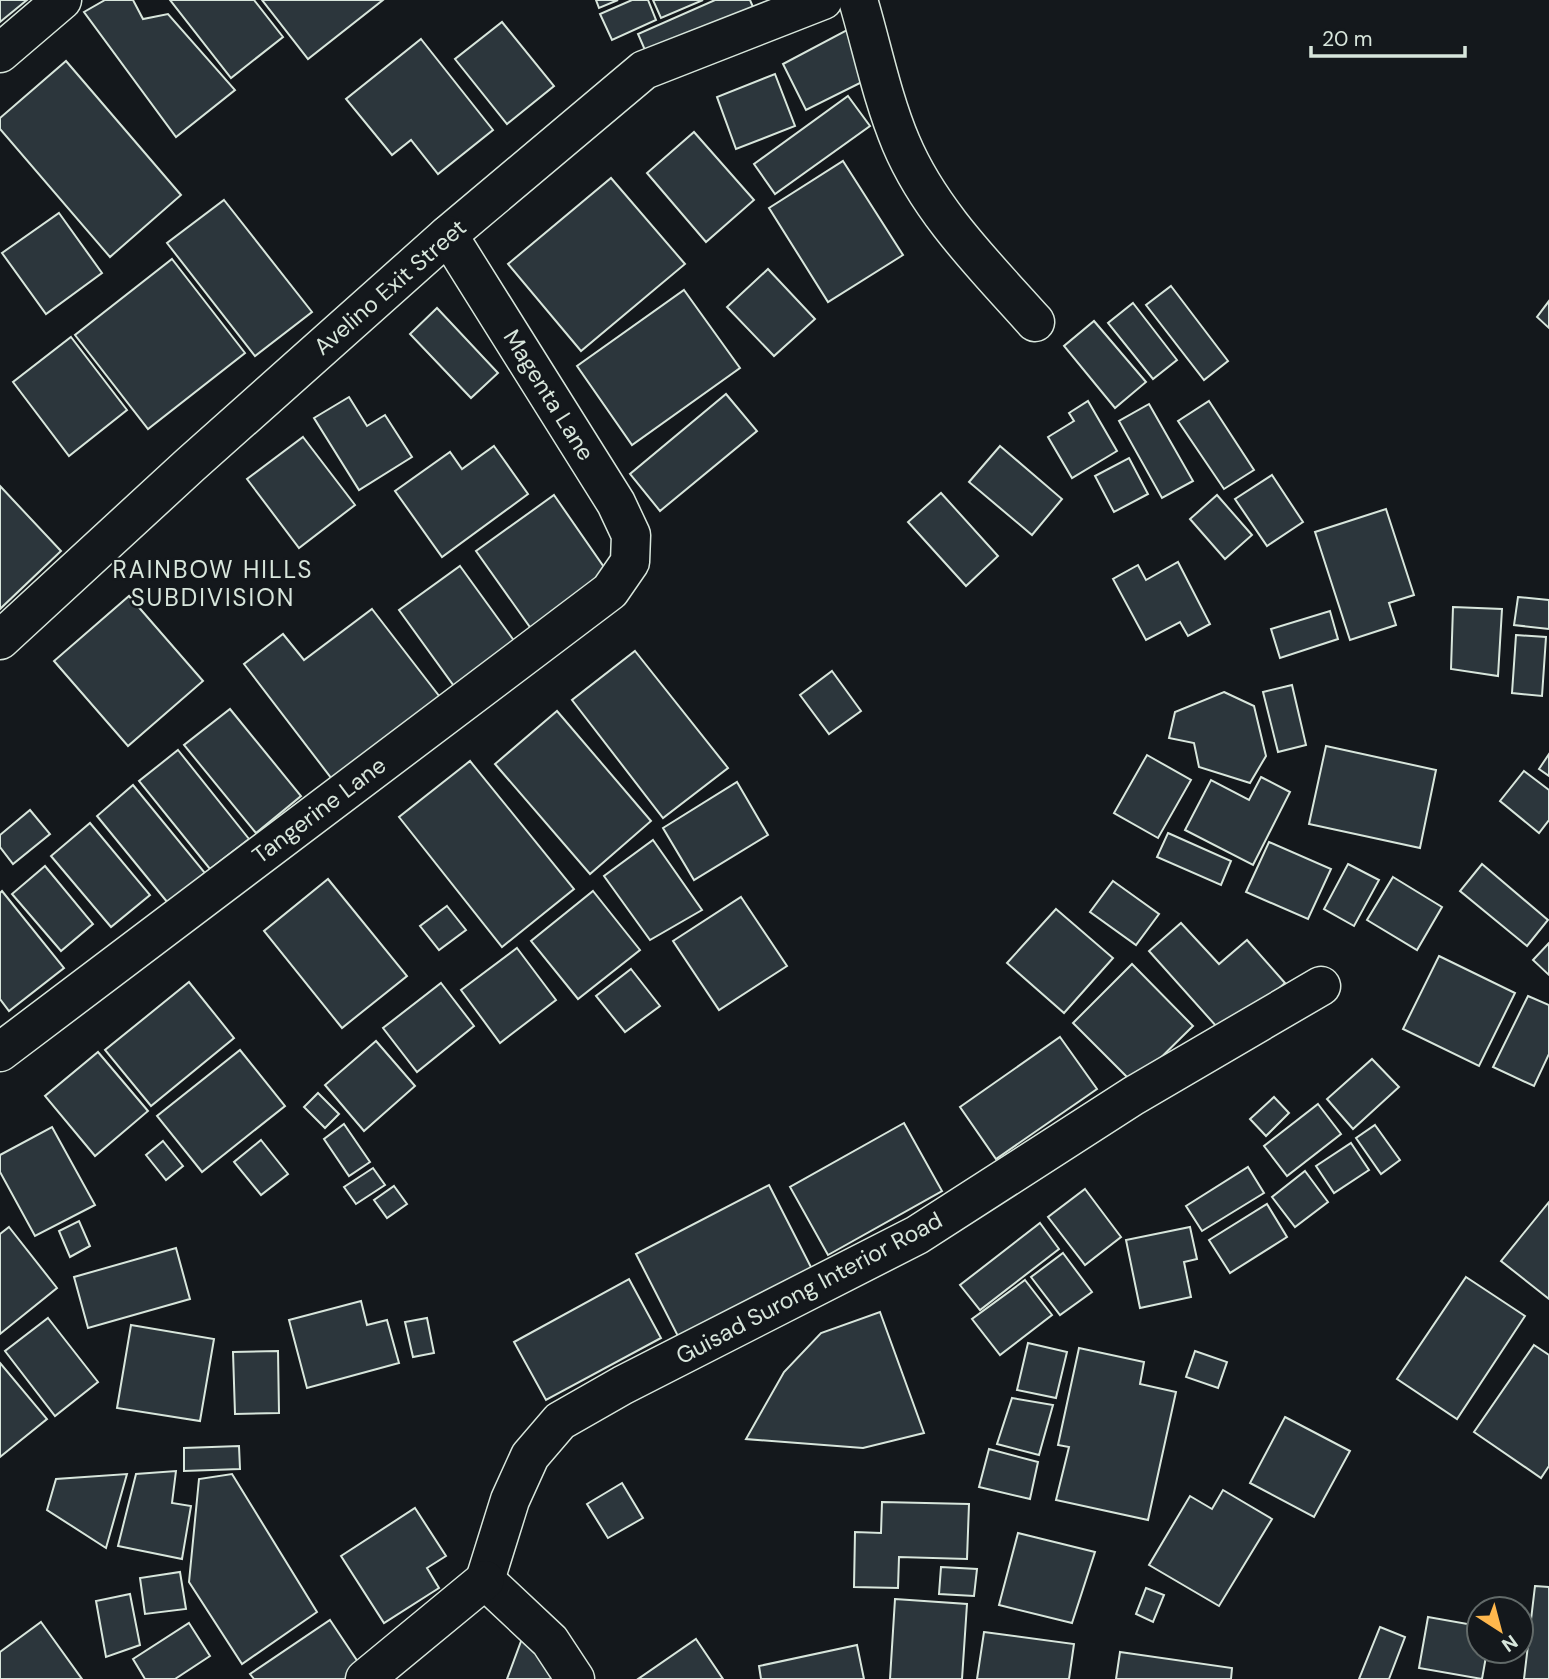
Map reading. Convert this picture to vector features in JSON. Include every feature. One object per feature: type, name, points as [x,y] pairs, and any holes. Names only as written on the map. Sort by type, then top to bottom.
[{"type":"street","points":[[0,53],[62,0]]},
{"type":"street","name":"Avelino Exit Street","points":[[0,639],[448,235],[645,70],[823,0]]},
{"type":"street","points":[[858,0],[901,144],[929,193],[961,239],[1035,322]]},
{"type":"street","name":"Magenta Lane","points":[[448,235],[616,503],[631,535],[630,562]]},
{"type":"street","name":"Tangerine Lane","points":[[0,1052],[610,591],[630,562]]},
{"type":"street","name":"Guisad Surong Interior Road","points":[[485,1580],[510,1500],[530,1456],[559,1421],[623,1385],[917,1236],[1133,1096],[1321,986]]},
{"type":"street","points":[[365,1679],[485,1580],[550,1641],[575,1679]]},
{"type":"building","points":[[0,0],[27,0],[0,22]]},
{"type":"building","points":[[105,0],[133,0],[143,19],[168,14],[235,90],[176,137],[84,12]]},
{"type":"building","points":[[170,0],[254,0],[283,37],[231,78]]},
{"type":"building","points":[[262,0],[383,0],[308,59]]},
{"type":"building","points":[[596,0],[618,0],[599,8]]},
{"type":"building","points":[[632,0],[648,0],[656,20],[612,40],[600,14]]},
{"type":"building","points":[[653,0],[703,0],[661,18]]},
{"type":"building","points":[[715,0],[750,0],[759,21],[651,64],[638,34]]},
{"type":"building","points":[[502,22],[554,86],[507,124],[455,59]]},
{"type":"building","points":[[847,30],[872,77],[806,110],[783,64]]},
{"type":"building","points":[[421,39],[493,130],[438,174],[411,140],[392,155],[346,99]]},
{"type":"building","points":[[66,61],[181,195],[110,257],[0,129],[0,118]]},
{"type":"building","points":[[775,74],[795,126],[736,149],[717,97]]},
{"type":"building","points":[[848,96],[870,126],[775,194],[754,164]]},
{"type":"building","points":[[694,132],[754,200],[706,242],[647,173]]},
{"type":"building","points":[[843,161],[903,255],[828,302],[769,208]]},
{"type":"building","points":[[611,178],[685,264],[581,351],[508,264]]},
{"type":"building","points":[[224,200],[312,312],[255,356],[167,243]]},
{"type":"building","points":[[59,213],[102,273],[46,314],[2,253]]},
{"type":"building","points":[[172,259],[245,353],[148,429],[75,335]]},
{"type":"building","points":[[768,269],[815,319],[774,356],[727,307]]},
{"type":"building","points":[[1171,286],[1228,361],[1204,380],[1146,305]]},
{"type":"building","points":[[684,290],[740,368],[632,445],[577,366]]},
{"type":"building","points":[[1549,301],[1549,328],[1537,317]]},
{"type":"building","points":[[1133,303],[1177,360],[1153,379],[1108,323]]},
{"type":"building","points":[[437,308],[498,373],[471,398],[410,334]]},
{"type":"building","points":[[1094,321],[1146,382],[1115,408],[1064,346]]},
{"type":"building","points":[[71,337],[127,410],[69,456],[13,382]]},
{"type":"building","points":[[726,394],[757,431],[660,511],[630,474]]},
{"type":"building","points":[[349,397],[367,426],[385,415],[412,457],[359,490],[314,418]]},
{"type":"building","points":[[1088,401],[1117,451],[1072,478],[1048,437],[1074,421],[1069,413]]},
{"type":"building","points":[[1209,401],[1254,470],[1224,489],[1178,421]]},
{"type":"building","points":[[1149,404],[1193,481],[1162,498],[1119,421]]},
{"type":"building","points":[[303,437],[355,505],[299,548],[247,479]]},
{"type":"building","points":[[494,446],[528,494],[442,557],[395,491],[450,452],[462,469]]},
{"type":"building","points":[[1000,446],[1062,499],[1032,535],[969,482]]},
{"type":"building","points":[[1129,458],[1148,494],[1114,512],[1095,476]]},
{"type":"building","points":[[1272,475],[1303,522],[1267,546],[1235,499]]},
{"type":"building","points":[[0,486],[61,551],[0,609]]},
{"type":"building","points":[[941,493],[998,556],[966,586],[908,522]]},
{"type":"building","points":[[554,495],[615,583],[537,637],[476,551]]},
{"type":"building","points":[[1217,495],[1252,535],[1225,559],[1190,519]]},
{"type":"building","points":[[1386,509],[1414,595],[1389,603],[1396,625],[1350,640],[1315,532]]},
{"type":"building","points":[[1178,562],[1210,624],[1188,636],[1180,622],[1146,640],[1113,579],[1138,565],[1146,580]]},
{"type":"building","points":[[460,566],[520,649],[459,693],[399,610]]},
{"type":"building","points":[[129,596],[203,681],[128,746],[54,661]]},
{"type":"building","points":[[1518,597],[1549,600],[1549,629],[1514,625]]},
{"type":"building","points":[[1453,607],[1502,609],[1498,676],[1451,669]]},
{"type":"building","points":[[372,609],[443,701],[335,783],[244,664],[283,634],[304,660]]},
{"type":"building","points":[[1330,611],[1338,639],[1280,658],[1271,629]]},
{"type":"building","points":[[1516,635],[1546,637],[1542,696],[1512,693]]},
{"type":"building","points":[[635,651],[728,768],[663,818],[572,700]]},
{"type":"building","points":[[832,671],[861,711],[829,734],[800,695]]},
{"type":"building","points":[[1292,685],[1306,745],[1278,752],[1263,692]]},
{"type":"building","points":[[1224,692],[1254,706],[1266,756],[1250,783],[1199,767],[1194,743],[1169,738],[1175,712]]},
{"type":"building","points":[[230,709],[301,796],[256,833],[184,745]]},
{"type":"building","points":[[557,711],[651,821],[590,874],[495,764]]},
{"type":"building","points":[[1326,746],[1436,770],[1420,848],[1309,824]]},
{"type":"building","points":[[178,750],[249,839],[210,869],[139,781]]},
{"type":"building","points":[[1549,754],[1549,776],[1539,769]]},
{"type":"building","points":[[1147,755],[1191,780],[1158,838],[1114,813]]},
{"type":"building","points":[[470,761],[574,889],[502,947],[399,817]]},
{"type":"building","points":[[1524,771],[1549,790],[1549,820],[1539,833],[1500,801]]},
{"type":"building","points":[[1261,777],[1290,792],[1253,865],[1185,830],[1211,780],[1249,800]]},
{"type":"building","points":[[737,782],[768,835],[694,880],[663,828]]},
{"type":"building","points":[[133,785],[205,873],[168,903],[97,816]]},
{"type":"building","points":[[30,810],[50,834],[13,864],[0,847],[0,835]]},
{"type":"building","points":[[90,823],[150,895],[111,927],[51,856]]},
{"type":"building","points":[[1168,833],[1231,861],[1221,885],[1157,857]]},
{"type":"building","points":[[653,840],[702,910],[650,940],[604,876]]},
{"type":"building","points":[[1269,842],[1331,869],[1308,919],[1246,892]]},
{"type":"building","points":[[1348,864],[1379,880],[1354,926],[1324,909]]},
{"type":"building","points":[[1482,864],[1548,920],[1527,946],[1460,891]]},
{"type":"building","points":[[45,866],[93,924],[61,951],[12,894]]},
{"type":"building","points":[[1393,877],[1442,907],[1417,950],[1367,920]]},
{"type":"building","points":[[328,879],[407,976],[342,1028],[264,931]]},
{"type":"building","points":[[1113,881],[1159,914],[1136,945],[1090,912]]},
{"type":"building","points":[[2,891],[64,968],[9,1011],[0,999]]},
{"type":"building","points":[[593,891],[640,950],[578,999],[531,941]]},
{"type":"building","points":[[741,897],[787,966],[719,1010],[673,941]]},
{"type":"building","points":[[447,906],[466,930],[439,950],[420,926]]},
{"type":"building","points":[[1056,909],[1113,958],[1064,1013],[1007,963]]},
{"type":"building","points":[[1181,923],[1219,964],[1247,940],[1285,983],[1225,1036],[1149,951]]},
{"type":"building","points":[[1549,943],[1549,975],[1533,960]]},
{"type":"building","points":[[517,948],[556,1000],[500,1043],[461,990]]},
{"type":"building","points":[[1439,956],[1515,993],[1479,1066],[1403,1029]]},
{"type":"building","points":[[1132,964],[1193,1026],[1134,1084],[1073,1023]]},
{"type":"building","points":[[631,969],[660,1006],[625,1032],[596,996]]},
{"type":"building","points":[[189,982],[234,1038],[151,1106],[105,1050]]},
{"type":"building","points":[[441,983],[474,1026],[417,1072],[383,1028]]},
{"type":"building","points":[[1528,996],[1549,1005],[1549,1054],[1534,1086],[1493,1067]]},
{"type":"building","points":[[1060,1037],[1097,1089],[996,1159],[960,1107]]},
{"type":"building","points":[[376,1041],[415,1086],[364,1131],[325,1085]]},
{"type":"building","points":[[240,1050],[285,1106],[202,1172],[157,1116]]},
{"type":"building","points":[[98,1052],[148,1111],[95,1156],[45,1096]]},
{"type":"building","points":[[1372,1059],[1399,1087],[1353,1129],[1327,1099]]},
{"type":"building","points":[[318,1093],[339,1114],[325,1128],[304,1107]]},
{"type":"building","points":[[1274,1097],[1289,1113],[1266,1136],[1250,1119]]},
{"type":"building","points":[[1318,1104],[1341,1134],[1287,1176],[1264,1146]]},
{"type":"building","points":[[904,1123],[942,1191],[828,1255],[790,1187]]},
{"type":"building","points":[[344,1124],[370,1162],[349,1176],[324,1139]]},
{"type":"building","points":[[1375,1125],[1400,1160],[1381,1174],[1356,1138]]},
{"type":"building","points":[[52,1127],[95,1205],[35,1236],[0,1172],[0,1155]]},
{"type":"building","points":[[261,1140],[288,1174],[261,1195],[234,1162]]},
{"type":"building","points":[[163,1141],[183,1166],[166,1180],[146,1155]]},
{"type":"building","points":[[1351,1143],[1369,1170],[1334,1193],[1316,1166]]},
{"type":"building","points":[[1248,1167],[1264,1193],[1202,1231],[1186,1206]]},
{"type":"building","points":[[373,1168],[385,1185],[356,1204],[344,1187]]},
{"type":"building","points":[[1305,1171],[1328,1202],[1295,1227],[1272,1197]]},
{"type":"building","points":[[769,1185],[816,1277],[683,1346],[636,1254]]},
{"type":"building","points":[[394,1186],[407,1204],[387,1218],[374,1200]]},
{"type":"building","points":[[1085,1189],[1121,1237],[1085,1265],[1048,1217]]},
{"type":"building","points":[[1549,1202],[1549,1299],[1501,1261]]},
{"type":"building","points":[[1267,1204],[1287,1237],[1230,1273],[1209,1240]]},
{"type":"building","points":[[79,1221],[90,1246],[70,1257],[59,1231]]},
{"type":"building","points":[[1040,1223],[1059,1249],[980,1310],[960,1285]]},
{"type":"building","points":[[9,1227],[57,1288],[0,1334],[0,1234]]},
{"type":"building","points":[[1190,1227],[1197,1259],[1184,1262],[1191,1297],[1140,1308],[1126,1240]]},
{"type":"building","points":[[176,1248],[190,1299],[88,1328],[74,1277]]},
{"type":"building","points":[[1063,1253],[1092,1292],[1060,1315],[1031,1277]]},
{"type":"building","points":[[1466,1277],[1525,1316],[1457,1419],[1397,1379]]},
{"type":"building","points":[[629,1279],[661,1338],[546,1400],[514,1342]]},
{"type":"building","points":[[1025,1280],[1052,1315],[1000,1355],[972,1319]]},
{"type":"building","points":[[361,1301],[367,1325],[387,1320],[399,1363],[307,1388],[289,1320]]},
{"type":"building","points":[[880,1312],[924,1433],[863,1448],[746,1439],[784,1372],[821,1333]]},
{"type":"building","points":[[48,1318],[98,1382],[55,1416],[5,1351]]},
{"type":"building","points":[[427,1318],[434,1353],[413,1357],[405,1322]]},
{"type":"building","points":[[131,1325],[214,1339],[200,1421],[117,1408]]},
{"type":"building","points":[[1028,1343],[1067,1352],[1056,1398],[1017,1390]]},
{"type":"building","points":[[1534,1345],[1549,1355],[1549,1466],[1541,1478],[1474,1432]]},
{"type":"building","points":[[1079,1348],[1144,1362],[1140,1384],[1176,1392],[1148,1520],[1056,1500],[1069,1447],[1058,1445]]},
{"type":"building","points":[[278,1351],[279,1413],[235,1414],[233,1352]]},
{"type":"building","points":[[1195,1351],[1227,1362],[1218,1388],[1186,1377]]},
{"type":"building","points":[[0,1363],[47,1419],[0,1457]]},
{"type":"building","points":[[1012,1398],[1053,1405],[1039,1455],[997,1444]]},
{"type":"building","points":[[1285,1417],[1350,1451],[1314,1517],[1250,1483]]},
{"type":"building","points":[[239,1446],[240,1469],[184,1471],[184,1448]]},
{"type":"building","points":[[989,1449],[1038,1462],[1030,1499],[979,1487]]},
{"type":"building","points":[[176,1471],[172,1503],[191,1506],[182,1559],[118,1546],[136,1474]]},
{"type":"building","points":[[127,1474],[106,1548],[47,1510],[56,1479]]},
{"type":"building","points":[[232,1474],[317,1612],[242,1664],[189,1582],[199,1479]]},
{"type":"building","points":[[622,1483],[643,1518],[608,1538],[587,1504]]},
{"type":"building","points":[[1223,1490],[1272,1519],[1219,1606],[1149,1565],[1190,1496],[1212,1509]]},
{"type":"building","points":[[882,1502],[969,1504],[967,1559],[899,1557],[898,1588],[854,1587],[855,1532],[881,1533]]},
{"type":"building","points":[[415,1508],[446,1556],[427,1568],[439,1588],[384,1623],[341,1556]]},
{"type":"building","points":[[1018,1533],[1095,1552],[1072,1623],[999,1605]]},
{"type":"building","points":[[941,1567],[977,1569],[974,1596],[939,1594]]},
{"type":"building","points":[[180,1572],[186,1609],[145,1614],[140,1578]]},
{"type":"building","points":[[1535,1586],[1549,1587],[1549,1679],[1524,1679],[1526,1665],[1535,1665]]},
{"type":"building","points":[[1146,1588],[1164,1595],[1153,1622],[1136,1614]]},
{"type":"building","points":[[130,1594],[140,1645],[106,1657],[96,1601]]},
{"type":"building","points":[[895,1599],[967,1604],[962,1679],[890,1679]]},
{"type":"building","points":[[1428,1617],[1465,1624],[1465,1665],[1484,1665],[1482,1679],[1419,1668]]},
{"type":"building","points":[[330,1620],[362,1668],[345,1679],[254,1679],[250,1674]]},
{"type":"building","points":[[41,1622],[82,1679],[0,1679],[0,1652]]},
{"type":"building","points":[[189,1623],[210,1656],[175,1679],[145,1679],[133,1659]]},
{"type":"building","points":[[1380,1627],[1405,1637],[1389,1679],[1359,1679]]},
{"type":"building","points":[[984,1632],[1074,1644],[1069,1679],[977,1679]]},
{"type":"building","points":[[523,1636],[560,1679],[507,1679]]},
{"type":"building","points":[[696,1639],[723,1679],[638,1679]]},
{"type":"building","points":[[857,1645],[864,1679],[761,1679],[759,1666]]},
{"type":"building","points":[[1120,1652],[1232,1668],[1231,1679],[1116,1679]]},
{"type":"district","name":"RAINBOW HILLS SUBDIVISION","points":[[213,583]]}]
